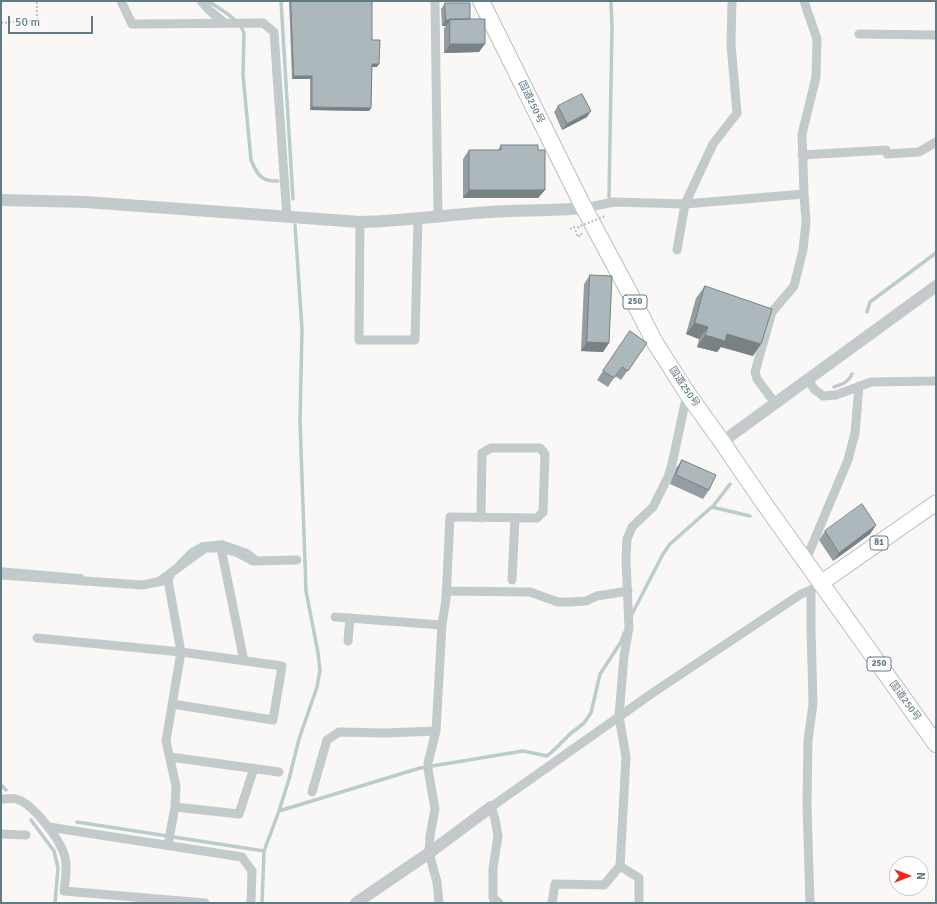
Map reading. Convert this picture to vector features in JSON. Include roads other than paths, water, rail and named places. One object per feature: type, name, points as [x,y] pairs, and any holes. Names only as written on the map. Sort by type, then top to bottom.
[{"type":"highway","name":"国道250号","points":[[481,1],[584,208],[654,341],[686,398],[722,442],[806,562],[816,587],[936,744]]},
{"type":"main road","name":"81","points":[[816,587],[936,503]]},
{"type":"street","points":[[121,1],[132,24],[263,23],[274,32],[287,218]]},
{"type":"street","points":[[202,1],[210,11],[225,24]]},
{"type":"street","points":[[435,1],[438,216]]},
{"type":"street","points":[[677,250],[685,204],[713,144],[737,113],[731,44],[732,1]]},
{"type":"street","points":[[775,403],[757,379],[755,372],[772,312],[794,286],[803,250],[806,222],[802,134],[816,77],[817,39],[804,1]]},
{"type":"street","points":[[859,34],[936,35]]},
{"type":"street","points":[[802,155],[886,150],[887,154],[918,152],[936,142]]},
{"type":"street","points":[[1,200],[85,202],[287,218],[360,222],[491,212],[564,210],[614,202],[685,204],[804,194]]},
{"type":"street","points":[[360,222],[359,340],[416,340],[418,218]]},
{"type":"street","points":[[722,442],[936,286]]},
{"type":"street","points":[[808,379],[814,389],[823,396],[836,395],[871,382],[936,381]]},
{"type":"street","points":[[806,562],[848,460],[855,433],[859,386]]},
{"type":"street","points":[[552,903],[555,884],[604,885],[620,866],[626,757],[619,716],[624,656],[629,628],[626,560],[627,539],[632,527],[653,507],[668,476],[686,398]]},
{"type":"street","points":[[439,903],[437,882],[429,853],[430,836],[435,809],[428,766],[436,731],[450,517],[481,518],[537,518],[543,512],[545,454],[540,448],[491,448],[482,453],[481,518]]},
{"type":"street","points":[[512,580],[515,518]]},
{"type":"street","points":[[169,839],[175,807],[176,786],[166,741],[181,652],[168,580],[172,572],[205,548],[221,548],[238,553],[253,561],[297,560]]},
{"type":"street","points":[[221,548],[244,661]]},
{"type":"street","points":[[1,575],[142,585],[168,580]]},
{"type":"street","points":[[356,903],[429,853],[619,716],[801,594],[816,587]]},
{"type":"street","points":[[810,903],[807,805],[808,740],[813,704],[810,627],[816,587]]},
{"type":"street","points":[[446,591],[530,592],[558,602],[570,602],[586,601],[597,596],[628,591]]},
{"type":"street","points":[[335,617],[442,625]]},
{"type":"street","points":[[348,641],[350,618]]},
{"type":"street","points":[[37,638],[181,652],[282,666],[273,720],[172,704]]},
{"type":"street","points":[[312,792],[327,740],[339,732],[385,733],[436,731]]},
{"type":"street","points":[[170,757],[279,772]]},
{"type":"street","points":[[175,807],[239,814],[254,768]]},
{"type":"street","points":[[1,799],[17,799],[32,808],[49,827],[65,857],[66,871],[64,891],[205,903]]},
{"type":"street","points":[[491,807],[498,836],[493,868],[493,898],[499,903]]},
{"type":"street","points":[[49,827],[169,839],[242,857],[252,871],[251,903]]},
{"type":"street","points":[[1,834],[26,835]]},
{"type":"street","points":[[620,866],[639,878],[639,903]]},
{"type":"waterway","points":[[208,1],[234,19],[242,28],[244,33],[243,75],[251,160],[260,176],[267,180],[278,181]]},
{"type":"waterway","points":[[281,1],[293,199]]},
{"type":"waterway","points":[[609,197],[612,26],[611,1]]},
{"type":"waterway","points":[[262,903],[264,851],[289,779],[299,739],[317,687],[320,670],[306,591],[300,421],[302,329],[295,225]]},
{"type":"waterway","points":[[867,312],[870,302],[936,253]]},
{"type":"waterway","points":[[834,387],[845,383],[852,374]]},
{"type":"waterway","points":[[631,616],[663,554],[670,544],[714,505],[730,484]]},
{"type":"waterway","points":[[712,507],[750,516]]},
{"type":"waterway","points":[[177,564],[191,550],[202,544],[222,542],[248,551],[257,558]]},
{"type":"waterway","points":[[1,569],[82,576]]},
{"type":"waterway","points":[[158,579],[169,571]]},
{"type":"waterway","points":[[279,811],[420,768],[523,751],[547,756],[584,723],[591,713],[600,674],[621,642],[624,633]]},
{"type":"waterway","points":[[1,785],[6,790]]},
{"type":"waterway","points":[[31,820],[54,851],[58,868],[55,903]]},
{"type":"waterway","points":[[77,822],[264,851]]}]
